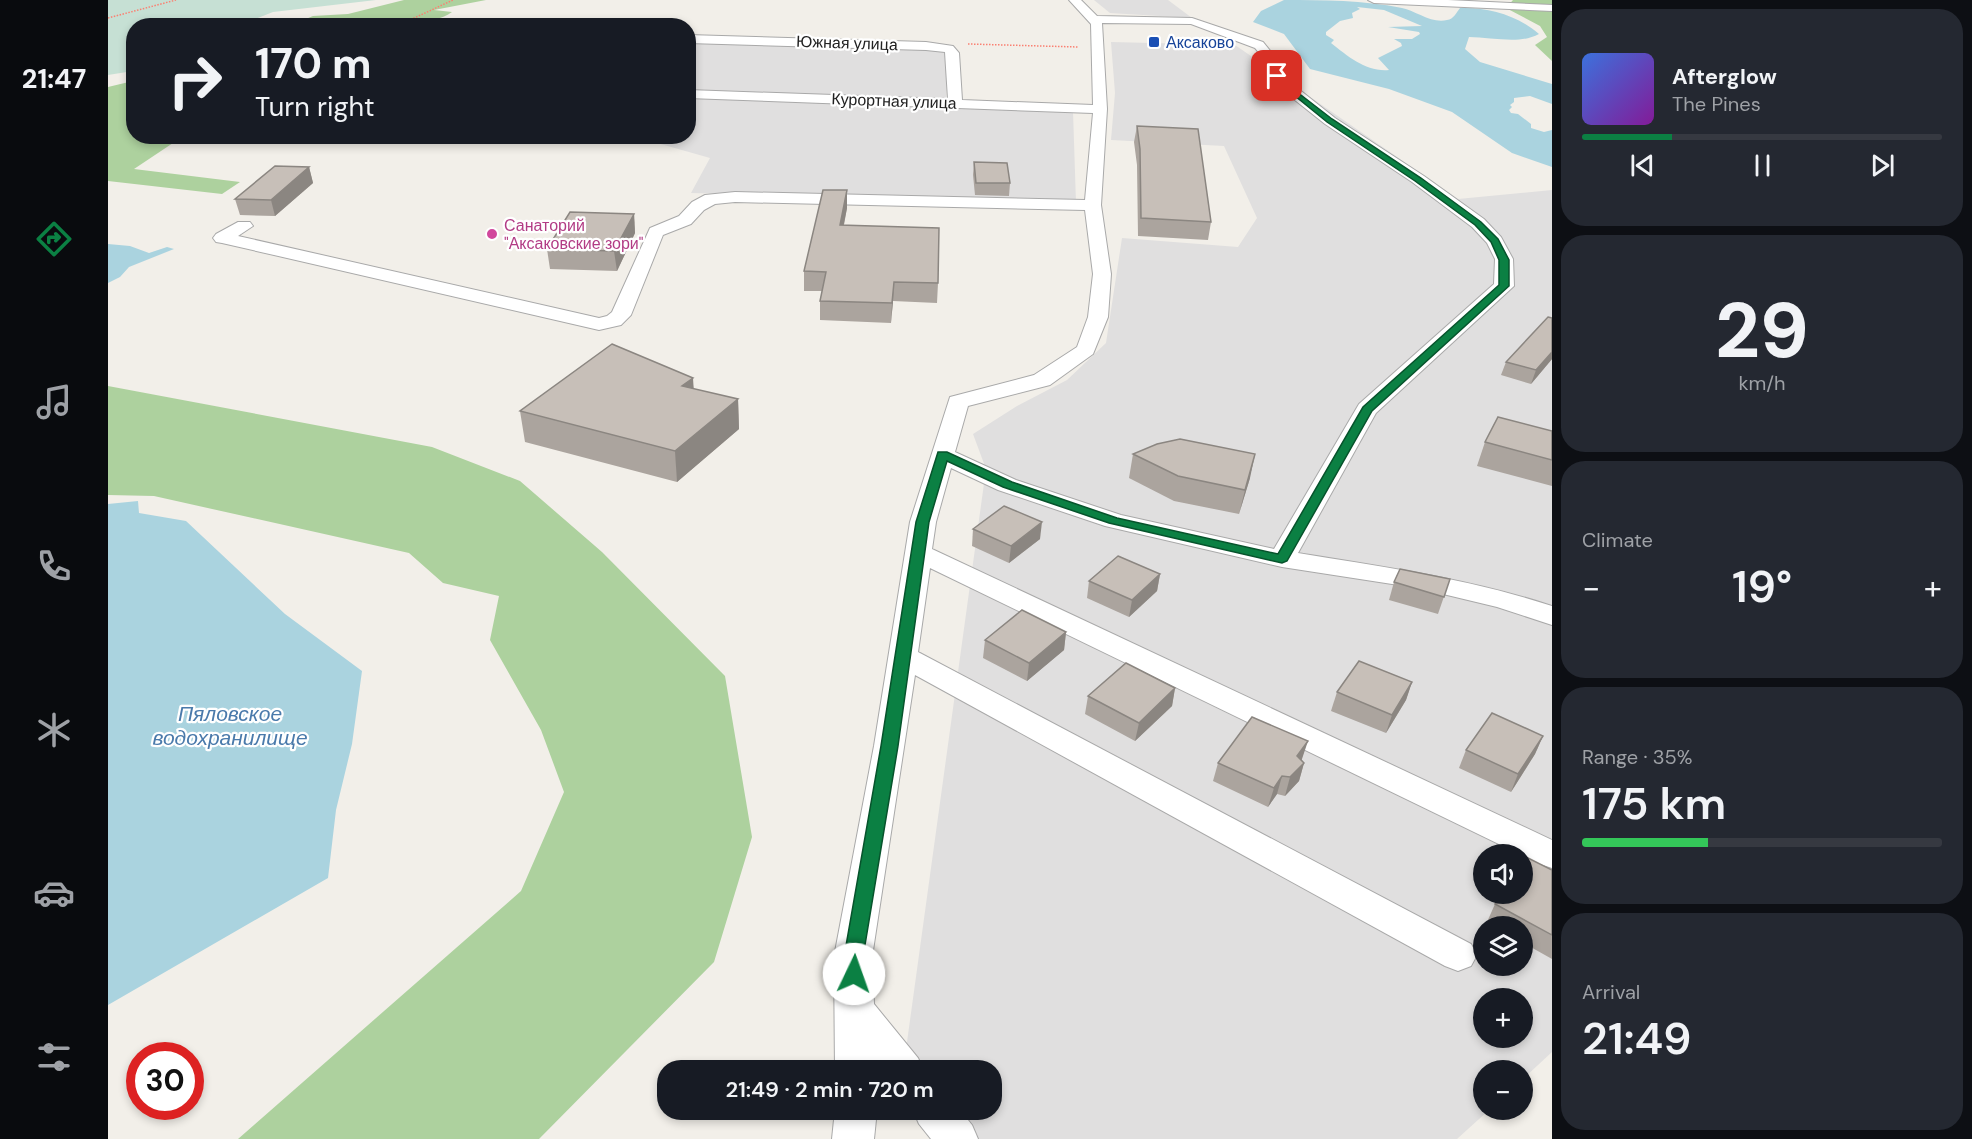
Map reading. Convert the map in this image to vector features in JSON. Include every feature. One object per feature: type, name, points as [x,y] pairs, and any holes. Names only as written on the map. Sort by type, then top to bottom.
[{"type":"street","points":[[856,1060],[854,957],[903,656],[922,522],[958,402],[1042,380],[1086,351],[1098,317],[1102,274],[1093,205],[1106,38],[1095,19],[1075,0]]},
{"type":"street","points":[[1375,0],[1552,8]]},
{"type":"street","points":[[1095,19],[1192,21],[1259,45],[1266,53],[1268,65],[1286,86],[1330,121],[1418,179],[1478,224],[1495,241],[1504,260],[1504,286],[1367,409],[1282,559]]},
{"type":"street","points":[[1131,21],[1149,27],[1149,32]]},
{"type":"street","name":"Южная улица","points":[[696,39],[926,46],[949,49],[953,52],[955,104]]},
{"type":"street","name":"Курортная улица","points":[[696,94],[1100,109]]},
{"type":"street","points":[[244,226],[222,238],[599,324],[614,321],[621,315],[656,232],[685,220],[698,206],[711,199],[735,197],[1093,205]]},
{"type":"street","points":[[943,454],[1007,485],[1114,521],[1282,559],[1418,580],[1505,600],[1552,616]]},
{"type":"street","points":[[918,552],[1552,855]]},
{"type":"street","points":[[903,656],[1458,955]]},
{"type":"street","points":[[855,1010],[894,1060]]},
{"type":"street","points":[[853,1139],[855,1120]]},
{"type":"street","points":[[942,1120],[957,1139]]},
{"type":"path","points":[[108,18],[176,0]]},
{"type":"path","points":[[414,18],[453,0]]},
{"type":"shaded area","points":[[1094,0],[1168,0],[1192,18],[1110,13]]},
{"type":"shaded area","points":[[696,40],[931,47],[948,52],[946,106],[1073,111],[1076,203],[691,193],[710,158],[661,144],[696,144]]},
{"type":"shaded area","points":[[1111,42],[1235,45],[1458,199],[1552,190],[1552,1052],[1533,1070],[1533,1060],[1473,1060],[1473,1120],[1478,1120],[1457,1139],[932,1139],[919,1120],[1002,1120],[1002,1060],[905,1060],[986,469],[973,434],[1017,406],[1067,380],[1106,343],[1122,238],[1238,247],[1257,218],[1224,146],[1111,140],[1115,93]]},
{"type":"green space","points":[[108,0],[376,0],[273,12],[258,18],[126,18],[126,72],[108,75]]},
{"type":"green space","points":[[404,0],[486,0],[434,10],[452,12],[439,18],[308,18],[348,14]]},
{"type":"green space","points":[[1513,0],[1552,0],[1552,61],[1535,45],[1547,37],[1540,26],[1506,8]]},
{"type":"green space","points":[[126,83],[126,144],[172,144],[134,169],[240,182],[222,194],[108,181],[108,87]]},
{"type":"green space","points":[[108,386],[432,447],[520,481],[602,552],[725,676],[752,837],[714,962],[539,1139],[238,1139],[521,891],[564,792],[541,730],[490,640],[499,596],[443,583],[409,553],[154,496],[108,495]]},
{"type":"water","points":[[1284,0],[1343,1],[1402,8],[1441,21],[1455,16],[1460,8],[1492,11],[1512,17],[1539,34],[1514,40],[1469,37],[1465,49],[1480,62],[1552,84],[1552,104],[1530,96],[1514,98],[1509,110],[1531,124],[1531,128],[1544,132],[1552,130],[1552,167],[1512,153],[1452,112],[1389,89],[1310,69],[1284,34],[1253,22],[1261,11]],"holes":[[[1357,7],[1384,10],[1422,26],[1388,27],[1420,34],[1412,39],[1394,39],[1402,46],[1378,58],[1389,70],[1365,66],[1331,43],[1334,40],[1326,35],[1326,32],[1340,21],[1353,18],[1352,13],[1360,9]]]},
{"type":"water","points":[[108,244],[130,246],[149,253],[167,247],[174,249],[129,267],[120,277],[108,283]]},
{"type":"water","name":"Пяловское водохранилище","points":[[138,501],[139,513],[186,521],[285,614],[362,671],[352,744],[336,810],[328,878],[108,1005],[108,504]]},
{"type":"building","points":[[1137,126],[1198,129],[1211,222],[1141,218],[1140,149]]},
{"type":"building","points":[[974,162],[1007,163],[1010,183],[976,183]]},
{"type":"building","points":[[275,166],[309,167],[271,200],[235,199]]},
{"type":"building","points":[[823,190],[847,190],[840,225],[939,228],[938,283],[894,282],[892,303],[820,301],[826,272],[804,271]]},
{"type":"building","points":[[570,212],[634,214],[614,251],[547,249]]},
{"type":"building","points":[[1548,317],[1552,318],[1552,352],[1536,370],[1506,362]]},
{"type":"building","points":[[612,344],[693,378],[682,386],[738,399],[675,451],[520,411]]},
{"type":"building","points":[[1498,417],[1552,431],[1552,460],[1485,442]]},
{"type":"building","points":[[1180,439],[1255,454],[1245,490],[1178,476],[1133,454],[1157,444]]},
{"type":"building","points":[[1004,506],[1042,522],[1011,546],[973,529]]},
{"type":"building","points":[[1118,556],[1160,574],[1132,600],[1089,581]]},
{"type":"building","points":[[1400,569],[1450,579],[1444,597],[1394,582]]},
{"type":"building","points":[[1022,610],[1066,632],[1029,663],[985,640]]},
{"type":"building","points":[[1359,661],[1412,682],[1392,715],[1337,692]]},
{"type":"building","points":[[1126,663],[1175,688],[1139,723],[1088,696]]},
{"type":"building","points":[[1492,713],[1543,736],[1518,774],[1466,750]]},
{"type":"building","points":[[1252,717],[1308,741],[1297,756],[1304,763],[1290,777],[1282,776],[1274,788],[1218,763]]},
{"type":"building","points":[[1533,860],[1552,870],[1552,935],[1533,925],[1533,916],[1517,916],[1495,904],[1533,904]]},
{"type":"place","name":"Аксаково","points":[[1154,42]]},
{"type":"place","name":"Санаторий \"Аксаковские зори\"","points":[[492,234]]},
{"type":"route","points":[[854,974],[854,957],[890,746],[922,522],[943,454],[1007,485],[1114,521],[1282,559],[1367,409],[1504,286],[1504,260],[1495,241],[1478,224],[1418,179],[1330,121],[1277,76]]}]
